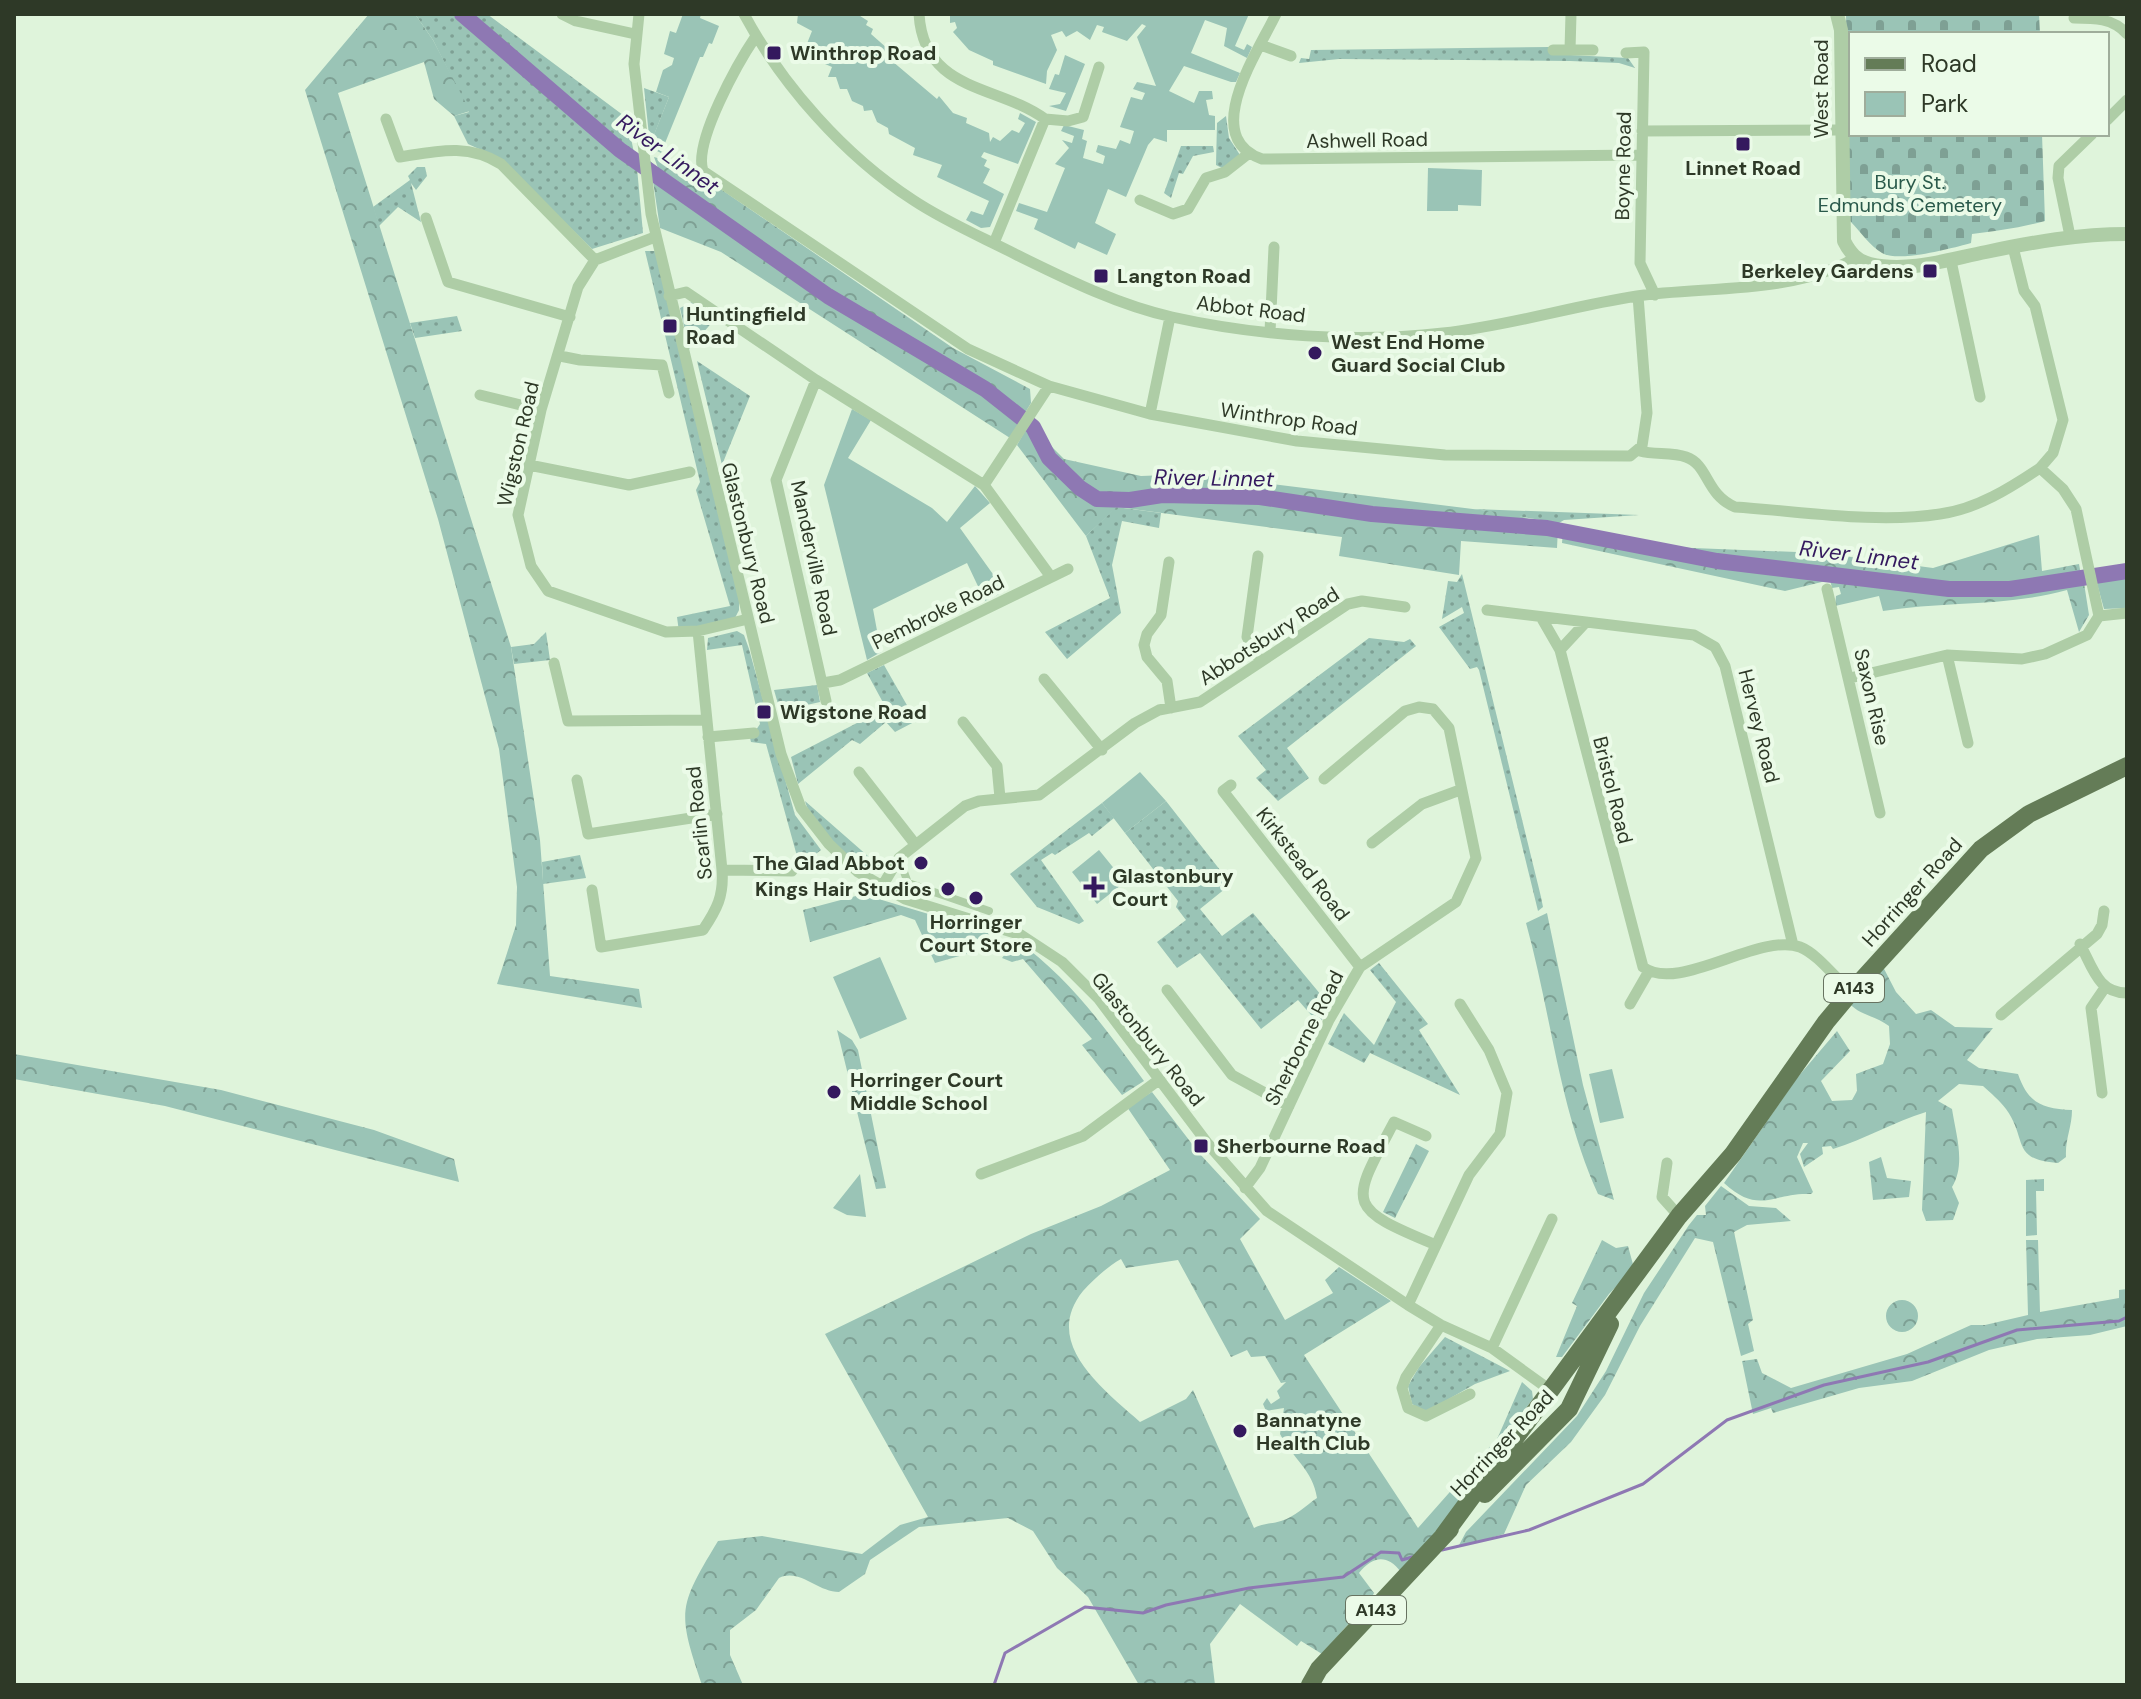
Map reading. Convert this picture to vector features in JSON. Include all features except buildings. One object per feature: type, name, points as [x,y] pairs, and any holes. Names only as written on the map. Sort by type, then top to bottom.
[{"type":"main road","name":"Horringer Road","points":[[1443,1536],[1679,1216],[1733,1154],[1826,1022],[1851,992],[1981,849],[2029,814],[2127,766]]},
{"type":"main road","name":"Horringer Road","points":[[1310,1685],[1319,1669],[1443,1536],[1569,1409],[1627,1289]]},
{"type":"main road","points":[[1550,1390],[1569,1409]]},
{"type":"street","points":[[562,14],[576,21],[635,34]]},
{"type":"street","name":"Glastonbury Road","points":[[639,14],[634,64],[645,180],[655,237],[785,768],[801,808],[829,844],[881,888],[905,899],[1021,935],[1062,962],[1098,998],[1245,1188],[1267,1211],[1408,1305],[1441,1325],[1492,1348],[1550,1390]]},
{"type":"street","name":"Abbot Road","points":[[744,14],[756,36],[825,125],[911,199],[974,236],[1072,282],[1170,317],[1270,332],[1343,336],[1442,333],[1638,296],[1705,293],[1786,280],[1840,267],[1855,258]]},
{"type":"street","points":[[919,14],[925,43],[950,75],[967,86],[1045,119],[1068,121],[1083,117],[1099,67]]},
{"type":"street","points":[[1140,200],[1173,214],[1188,209],[1206,178],[1225,172],[1248,154],[1235,136],[1232,116],[1276,14]]},
{"type":"street","points":[[1570,50],[1571,14]]},
{"type":"street","name":"West Road","points":[[1837,14],[1841,30],[1840,130],[1844,241],[1855,258]]},
{"type":"street","points":[[2082,17],[2103,19],[2126,31]]},
{"type":"street","name":"Winthrop Road","points":[[756,36],[735,67],[703,151],[703,171],[968,349],[1049,386],[1150,414],[1297,441],[1445,455],[1630,456],[1640,451],[1686,457],[1698,465],[1719,500],[1735,507],[1844,514],[1940,514],[1995,495],[2040,468]]},
{"type":"street","points":[[1261,45],[1291,56]]},
{"type":"street","points":[[1553,50],[1593,50]]},
{"type":"street","name":"Boyne Road","points":[[1626,53],[1644,52],[1640,263],[1655,295]]},
{"type":"street","points":[[2109,118],[2127,100]]},
{"type":"street","points":[[386,119],[400,157],[466,149],[486,154],[501,164],[595,260],[655,237]]},
{"type":"street","points":[[994,243],[1045,119]]},
{"type":"street","points":[[1642,131],[1840,130]]},
{"type":"street","points":[[2070,236],[2058,178],[2059,166],[2090,136]]},
{"type":"street","name":"Ashwell Road","points":[[1248,154],[1262,159],[1640,155]]},
{"type":"street","points":[[426,218],[448,282],[570,317]]},
{"type":"street","points":[[1855,258],[1883,266],[1951,261],[2070,236],[2127,234]]},
{"type":"street","points":[[1270,332],[1274,247]]},
{"type":"street","points":[[1850,678],[1947,655],[2022,659],[2045,654],[2087,635],[2099,616],[2076,509],[2063,489],[2040,468],[2053,453],[2063,420],[2035,306],[2024,291],[2013,247]]},
{"type":"street","name":"Wigston Road","points":[[595,260],[578,287],[560,356],[541,410],[518,515],[531,566],[548,591],[666,632],[698,631],[748,619]]},
{"type":"street","points":[[1951,261],[1980,397]]},
{"type":"street","points":[[669,296],[686,292],[816,380],[984,485],[1051,577]]},
{"type":"street","points":[[1638,296],[1647,413],[1640,451]]},
{"type":"street","points":[[1150,414],[1170,317]]},
{"type":"street","points":[[560,356],[662,365],[669,393]]},
{"type":"street","name":"Manderville Road","points":[[816,380],[776,480],[826,701]]},
{"type":"street","points":[[984,485],[1049,386]]},
{"type":"street","points":[[480,395],[541,410]]},
{"type":"street","points":[[529,465],[629,485],[690,472]]},
{"type":"street","points":[[1258,556],[1247,637],[1260,661]]},
{"type":"street","points":[[1169,562],[1161,615],[1147,634],[1144,645],[1147,657],[1167,681],[1171,708]]},
{"type":"street","name":"Pembroke Road","points":[[823,683],[840,680],[1068,569]]},
{"type":"street","name":"Saxon Rise","points":[[1827,589],[1880,813]]},
{"type":"street","name":"Abbotsbury Road","points":[[881,888],[899,858],[965,806],[1000,798],[1021,800],[1039,795],[1135,723],[1159,710],[1200,702],[1348,604],[1362,601],[1405,607]]},
{"type":"street","name":"Hervey Road","points":[[1487,610],[1694,635],[1707,639],[1718,651],[1749,756],[1793,945]]},
{"type":"street","points":[[2099,616],[2127,613]]},
{"type":"street","name":"Bristol Road","points":[[1541,617],[1560,650],[1638,956],[1649,971]]},
{"type":"street","points":[[1560,650],[1586,622]]},
{"type":"street","name":"Scarlin Road","points":[[592,890],[601,947],[703,930],[719,906],[724,890],[698,631]]},
{"type":"street","points":[[1947,655],[1968,743]]},
{"type":"street","points":[[554,663],[568,721],[706,720]]},
{"type":"street","points":[[1044,679],[1102,750]]},
{"type":"street","name":"Sherborne Road","points":[[1245,1188],[1260,1168],[1329,1020],[1360,967],[1456,902],[1476,858],[1449,728],[1433,709],[1419,707],[1405,711],[1324,779]]},
{"type":"street","points":[[963,722],[997,766],[1000,798]]},
{"type":"street","name":"Scarlin Road","points":[[708,737],[751,736]]},
{"type":"street","points":[[859,772],[915,844]]},
{"type":"street","points":[[577,780],[588,834],[717,814]]},
{"type":"street","name":"Kirkstead Road","points":[[1231,785],[1223,791],[1360,967]]},
{"type":"street","points":[[1372,843],[1422,804],[1460,790]]},
{"type":"street","points":[[899,858],[908,883],[989,911]]},
{"type":"street","points":[[722,870],[792,871]]},
{"type":"street","points":[[2001,1015],[2017,1005],[2080,944],[2097,934],[2104,911]]},
{"type":"street","points":[[2080,944],[2104,989],[2127,993]]},
{"type":"street","points":[[1630,1004],[1649,971],[1670,973],[1793,945],[1810,954],[1851,992]]},
{"type":"street","points":[[2102,1093],[2091,1008],[2104,989]]},
{"type":"street","points":[[1167,990],[1232,1075],[1289,1106]]},
{"type":"street","points":[[1408,1305],[1469,1175],[1500,1134],[1507,1093],[1489,1050],[1460,1004]]},
{"type":"street","points":[[981,1174],[1083,1136],[1160,1079]]},
{"type":"street","points":[[1426,1136],[1394,1122],[1363,1180],[1363,1203],[1384,1221],[1436,1245]]},
{"type":"street","points":[[1667,1163],[1662,1197],[1679,1216]]},
{"type":"street","points":[[1492,1348],[1552,1219]]},
{"type":"street","points":[[1441,1325],[1406,1377],[1403,1397],[1408,1408],[1426,1416],[1470,1394]]},
{"type":"green space","points":[[369,14],[415,14],[433,40],[470,111],[454,116],[434,99],[424,62],[338,93],[511,647],[540,840],[550,976],[639,989],[642,1008],[497,984],[516,925],[517,887],[499,749],[438,519],[305,90]]},
{"type":"green space","points":[[415,14],[487,14],[627,118],[637,168],[643,233],[592,249],[499,158],[468,144],[454,116],[469,112],[433,40]]},
{"type":"green space","points":[[683,14],[701,14],[700,18],[719,26],[712,44],[709,43],[703,57],[700,57],[661,153],[649,147],[669,97],[656,92],[663,70],[672,65],[674,58],[664,54],[670,31],[676,33]]},
{"type":"green space","points":[[798,14],[857,14],[868,21],[866,25],[873,29],[871,34],[897,57],[892,61],[937,99],[939,96],[953,113],[967,118],[966,123],[989,133],[990,142],[993,137],[1000,141],[1012,130],[1019,133],[1025,123],[1018,119],[1020,113],[1036,122],[1018,164],[984,152],[981,157],[987,160],[984,166],[990,169],[983,183],[1004,194],[990,227],[981,228],[966,220],[971,211],[983,215],[989,201],[937,177],[942,165],[913,155],[915,148],[889,134],[888,128],[877,122],[872,110],[864,111],[863,106],[852,101],[847,89],[840,89],[836,77],[828,77],[832,67],[818,61],[819,52],[806,46],[812,31],[797,23]]},
{"type":"green space","points":[[1249,14],[1235,46],[1244,50],[1247,44],[1252,47],[1247,58],[1224,46],[1227,28],[1205,20],[1191,53],[1240,73],[1236,82],[1231,82],[1184,66],[1169,91],[1194,103],[1199,91],[1212,91],[1213,99],[1206,100],[1209,115],[1215,116],[1215,130],[1167,130],[1167,142],[1154,138],[1148,145],[1126,197],[1108,189],[1095,223],[1116,234],[1107,255],[1078,242],[1075,249],[1034,229],[1038,219],[1016,211],[1019,203],[1047,212],[1065,168],[1055,164],[1069,148],[1062,140],[1072,143],[1074,136],[1061,131],[1064,125],[1084,130],[1082,139],[1087,141],[1083,158],[1103,164],[1105,156],[1096,152],[1098,145],[1116,149],[1120,140],[1130,144],[1134,131],[1120,127],[1131,97],[1142,100],[1145,93],[1133,89],[1137,82],[1156,86],[1137,37],[1146,26],[1142,24],[1127,41],[1102,32],[1104,27],[1097,25],[1090,40],[1077,31],[1066,37],[1062,31],[1051,35],[1057,50],[1047,71],[1046,84],[993,65],[993,61],[969,50],[953,32],[957,28],[955,22],[950,23],[950,15]]},
{"type":"green space","name":"Bury St. Edmunds Cemetery","points":[[1846,14],[2039,14],[2040,32],[1849,32],[1849,136],[2042,136],[2045,221],[1972,234],[1971,243],[1939,251],[1890,256],[1869,242],[1850,221]]},
{"type":"green space","points":[[1550,47],[1551,54],[1628,58],[1635,68],[1619,63],[1570,61],[1339,59],[1299,63],[1301,58],[1309,59],[1311,50]]},
{"type":"green space","points":[[1065,55],[1085,64],[1066,111],[1049,106],[1060,104],[1066,93],[1049,89],[1055,74],[1059,75]]},
{"type":"green space","points":[[644,88],[669,97],[650,145]]},
{"type":"green space","points":[[1226,116],[1229,138],[1240,155],[1224,169],[1216,165],[1217,123]]},
{"type":"green space","points":[[1181,146],[1213,146],[1214,152],[1193,156],[1183,174],[1179,173],[1171,198],[1164,193]]},
{"type":"green space","points":[[654,157],[699,170],[706,179],[953,348],[1030,389],[1031,403],[1010,438],[721,252],[660,228],[650,161],[658,168]]},
{"type":"green space","points":[[417,167],[425,167],[427,176],[416,190],[411,183],[421,222],[398,207],[379,226],[373,207],[410,180],[408,176]]},
{"type":"green space","points":[[1428,168],[1482,170],[1481,206],[1458,205],[1458,211],[1427,211]]},
{"type":"green space","points":[[645,251],[658,251],[739,597],[739,610],[734,620],[679,632],[677,617],[730,606],[696,490],[700,482]]},
{"type":"green space","points":[[692,302],[715,319],[689,349],[680,308]]},
{"type":"green space","points":[[457,316],[462,331],[415,338],[410,323]]},
{"type":"green space","points":[[697,361],[750,396],[722,465]]},
{"type":"green space","points":[[852,409],[871,420],[848,458],[932,508],[947,522],[975,486],[990,503],[960,528],[1005,591],[985,601],[967,563],[873,609],[881,652],[867,660],[824,485]]},
{"type":"green space","points":[[1029,424],[1064,459],[1141,476],[1192,474],[1513,514],[1558,528],[1557,548],[1461,541],[1459,575],[1339,556],[1342,537],[1117,507],[1086,536],[1017,445]]},
{"type":"green space","points":[[1116,507],[1161,513],[1159,528],[1122,521],[1112,565],[1121,613],[1067,659],[1045,632],[1110,598],[1086,536]]},
{"type":"green space","points":[[1474,509],[1639,515],[1564,520],[1559,523]]},
{"type":"green space","points":[[1563,530],[1644,546],[1821,553],[1933,568],[2039,535],[2042,571],[2079,564],[2082,580],[1935,586],[1794,565],[1784,570],[1946,591],[2020,591],[2084,583],[2089,615],[2079,632],[2067,590],[2022,599],[1883,611],[1879,596],[1835,606],[1836,596],[1841,594],[1839,587],[1832,588],[1830,580],[1785,591],[1562,543]]},
{"type":"green space","points":[[1462,574],[1541,897],[1543,907],[1538,911],[1479,670],[1477,667],[1470,669],[1439,627],[1464,613],[1462,607],[1442,619],[1448,581],[1457,582]]},
{"type":"green space","points":[[2127,574],[2127,608],[2104,609],[2096,580]]},
{"type":"green space","points":[[737,631],[744,635],[749,649],[795,815],[821,850],[800,867],[766,744],[751,742],[749,734],[754,733],[760,724],[742,645],[707,650],[708,638]]},
{"type":"green space","points":[[546,632],[550,660],[514,664],[511,647],[534,644]]},
{"type":"green space","points":[[1369,638],[1404,642],[1410,639],[1416,646],[1287,748],[1309,778],[1278,801],[1256,778],[1266,770],[1238,736]]},
{"type":"green space","points":[[884,665],[916,721],[895,732],[886,722],[860,744],[852,740],[798,784],[791,757],[886,708],[867,673]]},
{"type":"green space","points":[[817,685],[820,702],[780,711],[774,690]]},
{"type":"green space","points":[[1140,772],[1166,801],[1125,833],[1102,803]]},
{"type":"green space","points":[[805,801],[885,871],[870,875],[852,860],[815,822]]},
{"type":"green space","points":[[1166,801],[1231,884],[1200,909],[1222,936],[1253,913],[1331,1007],[1319,1024],[1298,1000],[1261,1029],[1200,953],[1177,968],[1157,942],[1186,920],[1176,907],[1178,901],[1125,833]]},
{"type":"green space","points":[[1102,803],[1114,818],[1092,836],[1089,833],[1055,855],[1052,853],[1041,860],[1084,921],[1079,924],[1037,907],[1010,874]]},
{"type":"green space","points":[[1099,850],[1125,882],[1097,904],[1072,872]]},
{"type":"green space","points":[[580,855],[586,878],[543,884],[542,862]]},
{"type":"green space","points":[[871,892],[882,900],[995,935],[998,944],[990,952],[984,949],[935,963],[915,920],[901,915],[810,942],[803,910]]},
{"type":"green space","points":[[1547,913],[1583,1085],[1614,1200],[1598,1194],[1565,1094],[1526,923]]},
{"type":"green space","points":[[1016,940],[1070,987],[1144,1081],[1122,1095],[1082,1045],[1092,1039],[1023,959],[1012,962],[1002,958]]},
{"type":"green space","points":[[880,957],[907,1019],[860,1039],[833,977]]},
{"type":"green space","points":[[1379,963],[1428,1024],[1419,1030],[1460,1095],[1370,1053],[1364,1063],[1328,1044],[1344,1013],[1374,1045],[1396,1002],[1370,970]]},
{"type":"green space","points":[[1881,963],[1896,992],[1916,1014],[1931,1010],[1955,1027],[1993,1028],[1967,1060],[1979,1068],[2018,1074],[2026,1092],[2044,1106],[2072,1110],[2066,1157],[2058,1163],[2033,1158],[2026,1153],[2013,1120],[1998,1100],[1983,1086],[1959,1084],[1938,1101],[1952,1109],[1959,1149],[1958,1169],[1952,1187],[1959,1203],[1953,1220],[1926,1221],[1922,1210],[1926,1112],[1833,1149],[1831,1146],[1822,1147],[1823,1154],[1804,1167],[1800,1154],[1808,1143],[1803,1143],[1797,1157],[1813,1192],[1811,1194],[1757,1200],[1736,1193],[1724,1183],[1797,1078],[1837,1031],[1850,1051],[1821,1081],[1832,1101],[1852,1100],[1857,1091],[1856,1074],[1883,1064],[1890,1044],[1889,1026],[1849,1003]]},
{"type":"green space","points":[[837,1030],[852,1040],[858,1050],[886,1188],[876,1189]]},
{"type":"green space","points":[[14,1054],[221,1090],[374,1130],[454,1159],[459,1182],[165,1106],[14,1079]]},
{"type":"green space","points":[[1612,1069],[1624,1118],[1600,1123],[1589,1074]]},
{"type":"green space","points":[[1152,1092],[1199,1153],[1260,1219],[1240,1239],[1285,1320],[1333,1293],[1325,1280],[1339,1267],[1391,1301],[1304,1355],[1418,1528],[1502,1433],[1456,1506],[1401,1572],[1390,1562],[1380,1559],[1359,1573],[1374,1593],[1322,1654],[1301,1641],[1297,1646],[1240,1604],[1210,1644],[1215,1685],[1139,1685],[1088,1597],[1057,1568],[1033,1531],[1008,1518],[919,1527],[870,1560],[865,1574],[839,1592],[794,1576],[779,1578],[756,1610],[730,1630],[730,1655],[743,1685],[702,1685],[688,1641],[686,1610],[695,1581],[718,1541],[762,1536],[862,1554],[900,1525],[928,1517],[825,1334],[1031,1234],[1101,1206],[1170,1170],[1127,1107]],"holes":[[[1121,1259],[1126,1268],[1178,1260],[1231,1357],[1247,1350],[1251,1357],[1265,1356],[1281,1383],[1286,1382],[1277,1391],[1280,1398],[1271,1404],[1267,1398],[1263,1404],[1266,1411],[1284,1408],[1280,1434],[1307,1472],[1317,1498],[1286,1519],[1254,1528],[1193,1390],[1186,1399],[1140,1422],[1095,1380],[1073,1347],[1069,1329],[1072,1310],[1083,1291],[1106,1269]]]},
{"type":"green space","points":[[1416,1144],[1429,1151],[1395,1218],[1383,1212]]},
{"type":"green space","points":[[1881,1157],[1887,1178],[1911,1181],[1909,1197],[1873,1200],[1869,1162]]},
{"type":"green space","points":[[860,1174],[866,1217],[847,1215],[833,1208]]},
{"type":"green space","points":[[2044,1179],[2044,1191],[2036,1191],[2037,1235],[2026,1236],[2026,1180]]},
{"type":"green space","points":[[1721,1186],[1749,1206],[1776,1208],[1791,1221],[1747,1225],[1734,1232],[1753,1320],[1748,1324],[1754,1351],[1741,1356],[1713,1242],[1695,1238],[1640,1326],[1605,1395],[1571,1442],[1526,1485],[1504,1534],[1458,1547],[1466,1532],[1577,1416],[1606,1371],[1644,1293],[1689,1225],[1697,1215],[1706,1215],[1705,1206]]},
{"type":"green space","points":[[1602,1240],[1616,1248],[1628,1246],[1634,1268],[1609,1294],[1562,1357],[1556,1357],[1577,1306],[1572,1303]]},
{"type":"green space","points":[[2026,1240],[2038,1240],[2040,1312],[2119,1298],[2119,1290],[2127,1289],[2127,1326],[2090,1335],[2037,1339],[1989,1350],[1912,1381],[1859,1388],[1773,1413],[1771,1408],[1753,1414],[1742,1361],[1757,1359],[1762,1373],[1791,1388],[1907,1354],[1971,1325],[1985,1325],[2028,1315]]},
{"type":"green space","points":[[1902,1300],[1914,1304],[1918,1316],[1914,1328],[1902,1332],[1890,1328],[1886,1316],[1890,1304]]},
{"type":"green space","points":[[1445,1337],[1510,1371],[1475,1384],[1426,1412],[1412,1404],[1408,1386],[1419,1367]]},
{"type":"green space","points":[[1522,1382],[1532,1391],[1533,1399],[1491,1453]]},
{"type":"waterway","name":"River Linnet","points":[[462,14],[620,150],[828,296],[985,389],[1033,427],[1049,458],[1080,488],[1097,499],[1130,500],[1162,495],[1260,497],[1372,514],[1547,528],[1717,561],[1949,589],[2010,589],[2127,571]]},
{"type":"waterway","points":[[1442,1550],[1529,1530],[1643,1484],[1727,1420],[1824,1385],[1928,1362],[2017,1330],[2119,1321],[2127,1317]]},
{"type":"waterway","points":[[994,1685],[1005,1653],[1085,1607],[1143,1613],[1166,1605],[1249,1588],[1343,1577],[1381,1552],[1399,1553],[1402,1560],[1412,1557]]},
{"type":"place","name":"Winthrop Road","points":[[774,53]]},
{"type":"place","name":"Linnet Road","points":[[1743,144]]},
{"type":"place","name":"Berkeley Gardens","points":[[1930,271]]},
{"type":"place","name":"Langton Road","points":[[1101,276]]},
{"type":"place","name":"Huntingfield Road","points":[[670,326]]},
{"type":"place","name":"West End Home Guard Social Club","points":[[1315,353]]},
{"type":"place","name":"Wigstone Road","points":[[764,712]]},
{"type":"place","name":"The Glad Abbot","points":[[921,863]]},
{"type":"place","name":"Glastonbury Court","points":[[1094,887]]},
{"type":"place","name":"Kings Hair Studios","points":[[948,889]]},
{"type":"place","name":"Horringer Court Store","points":[[976,898]]},
{"type":"place","name":"Horringer Court Middle School","points":[[834,1092]]},
{"type":"place","name":"Sherbourne Road","points":[[1201,1146]]},
{"type":"place","name":"Bannatyne Health Club","points":[[1240,1431]]}]
